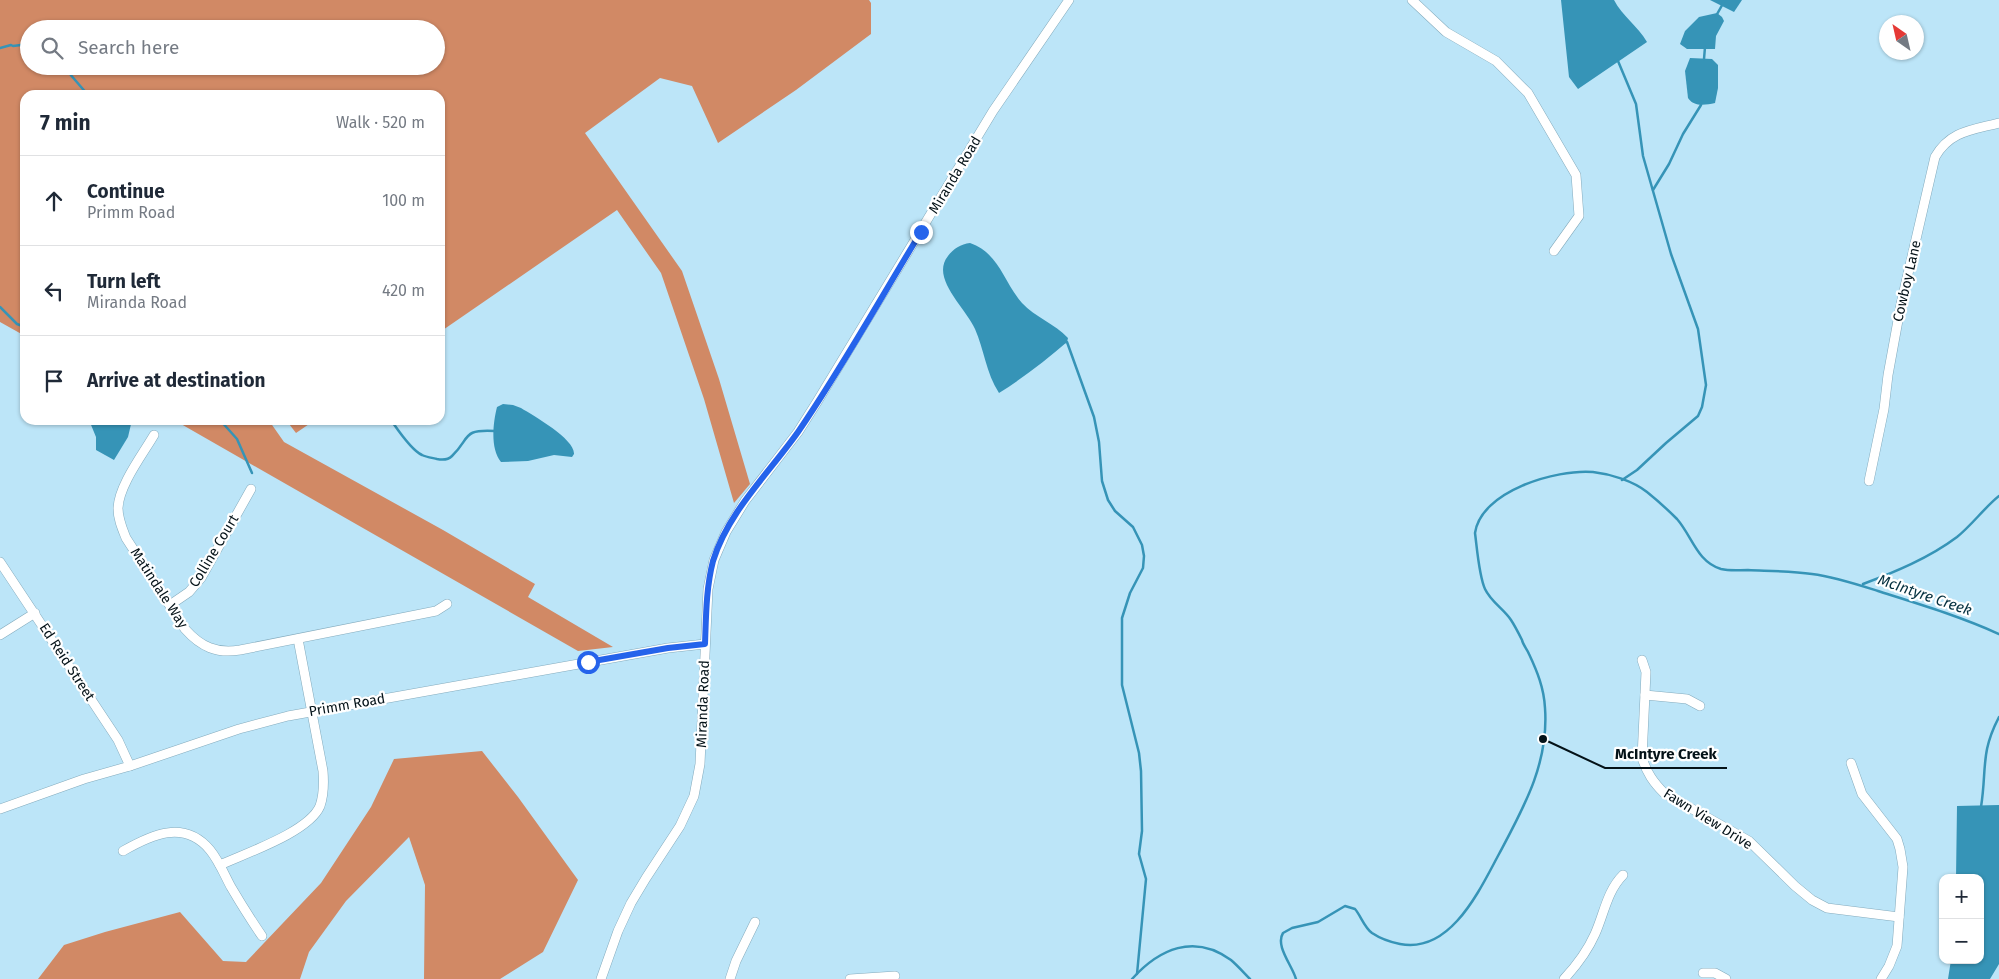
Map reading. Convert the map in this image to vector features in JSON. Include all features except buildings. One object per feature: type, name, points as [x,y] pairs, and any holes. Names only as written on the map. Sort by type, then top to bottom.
[{"type":"street","name":"Miranda Road","points":[[601,979],[618,931],[631,903],[680,826],[694,796],[700,764],[710,574],[726,532],[746,501],[798,432],[993,111],[1069,0]]},
{"type":"street","points":[[1412,0],[1446,32],[1496,61],[1528,93],[1576,175],[1579,216],[1554,251]]},
{"type":"street","name":"Cowboy Lane","points":[[1869,481],[1884,410],[1888,375],[1901,304],[1934,157],[1943,144],[1957,134],[1999,123]]},
{"type":"street","name":"Matindale Way","points":[[154,435],[123,490],[118,509],[120,524],[126,538],[194,638],[216,651],[240,650],[436,611],[447,604]]},
{"type":"street","name":"Colline Court","points":[[170,605],[189,592],[201,578],[251,489]]},
{"type":"street","name":"Ed Reid Street","points":[[0,562],[118,740],[130,766]]},
{"type":"street","points":[[0,635],[35,613]]},
{"type":"street","points":[[220,864],[296,831],[309,821],[319,807],[324,789],[323,771],[298,639]]},
{"type":"street","name":"Primm Road","points":[[0,809],[84,779],[130,766],[240,729],[312,711],[668,648],[705,644]]},
{"type":"street","name":"Fawn View Drive","points":[[1642,660],[1646,672],[1642,758],[1646,770],[1654,783],[1664,793],[1749,841],[1812,900],[1827,908],[1899,917]]},
{"type":"street","points":[[1645,695],[1687,699],[1700,706]]},
{"type":"street","points":[[1850,763],[1862,794],[1897,839],[1903,867],[1897,946],[1889,966],[1881,979]]},
{"type":"street","points":[[123,851],[156,834],[178,832],[187,834],[204,844],[220,864],[231,887],[262,936]]},
{"type":"street","points":[[1564,979],[1582,959],[1595,935],[1613,887],[1623,875]]},
{"type":"street","points":[[730,979],[736,961],[756,922]]},
{"type":"street","points":[[1702,974],[1714,973],[1726,979]]},
{"type":"street","points":[[850,979],[895,976]]},
{"type":"shaded area","points":[[0,0],[869,0],[871,3],[871,34],[796,90],[718,143],[692,86],[660,78],[585,133],[682,271],[719,379],[750,484],[734,503],[704,399],[661,273],[617,210],[445,329],[445,90],[20,90],[20,333],[0,322]]},
{"type":"shaded area","points":[[183,425],[272,425],[284,442],[443,530],[535,584],[528,597],[613,647],[578,651]]},
{"type":"shaded area","points":[[290,425],[308,425],[296,433]]},
{"type":"shaded area","points":[[482,751],[578,880],[543,952],[500,979],[424,979],[425,885],[409,837],[346,901],[309,952],[300,979],[38,979],[64,945],[180,912],[223,961],[246,962],[321,883],[371,807],[394,759]]},
{"type":"water","points":[[1561,0],[1614,0],[1647,42],[1578,89],[1569,77]]},
{"type":"water","points":[[1710,0],[1742,0],[1734,12]]},
{"type":"water","points":[[1717,13],[1724,21],[1716,36],[1715,49],[1687,49],[1680,44],[1685,31],[1699,17]]},
{"type":"water","points":[[1690,58],[1712,59],[1718,65],[1718,88],[1715,103],[1697,104],[1688,98],[1685,71]]},
{"type":"water","points":[[970,243],[988,254],[1000,268],[1022,303],[1068,338],[1067,342],[1043,362],[999,393],[988,369],[975,329],[951,293],[943,274],[944,265],[950,253],[960,246]]},
{"type":"water","points":[[503,404],[521,408],[553,428],[573,448],[574,454],[572,457],[554,455],[528,461],[501,462],[495,450],[494,421],[497,407]]},
{"type":"water","points":[[91,425],[131,425],[128,437],[114,460],[96,450],[96,437]]},
{"type":"water","points":[[1999,805],[1999,964],[1990,979],[1948,979],[1950,964],[1984,964],[1984,874],[1956,874],[1957,806]]},
{"type":"waterway","points":[[1716,16],[1725,0]]},
{"type":"waterway","points":[[0,48],[20,45]]},
{"type":"waterway","points":[[1704,59],[1705,47]]},
{"type":"waterway","points":[[1618,61],[1636,104],[1643,156],[1671,254],[1698,329],[1706,385],[1702,407],[1698,416],[1637,470],[1622,480]]},
{"type":"waterway","points":[[71,75],[84,90]]},
{"type":"waterway","points":[[1653,190],[1669,164],[1701,102]]},
{"type":"waterway","points":[[0,307],[20,325]]},
{"type":"waterway","points":[[1064,342],[1067,342],[1094,417],[1099,442],[1102,481],[1108,500],[1115,511],[1133,527],[1142,545],[1144,556],[1143,568],[1130,593],[1122,618],[1122,685],[1139,753],[1142,831],[1139,854],[1146,879],[1137,974]]},
{"type":"waterway","points":[[224,425],[237,439],[252,473]]},
{"type":"waterway","points":[[395,425],[414,449],[425,456],[439,459],[450,457],[471,433],[495,431]]},
{"type":"waterway","name":"McIntyre Creek","points":[[1296,979],[1281,944],[1283,933],[1292,928],[1318,922],[1345,906],[1355,909],[1372,933],[1382,939],[1400,944],[1418,944],[1434,939],[1449,929],[1462,916],[1483,884],[1526,802],[1539,766],[1543,747],[1545,728],[1543,694],[1535,667],[1515,627],[1485,589],[1480,570],[1475,533],[1480,518],[1491,505],[1505,494],[1541,479],[1560,474],[1578,472],[1607,474],[1629,481],[1659,502],[1677,519],[1700,555],[1713,566],[1731,570],[1796,572],[1821,575],[1939,611],[1999,634]]},
{"type":"waterway","points":[[1863,584],[1912,564],[1946,545],[1957,537],[1999,496]]},
{"type":"waterway","points":[[1981,807],[1989,741],[1999,717]]},
{"type":"waterway","name":"McIntyre Creek","points":[[1132,979],[1142,968],[1165,953],[1191,946],[1204,947],[1217,952],[1231,960],[1250,979]]},
{"type":"place","name":"McIntyre Creek","points":[[1543,739]]},
{"type":"route","points":[[588,662],[668,648],[705,644],[710,574],[726,532],[746,501],[798,432],[921,232]]}]
